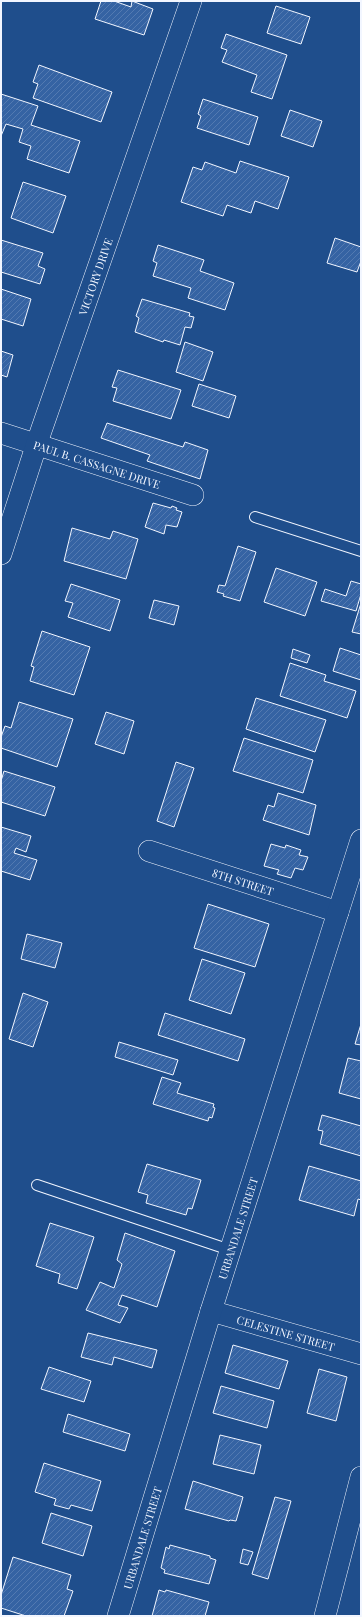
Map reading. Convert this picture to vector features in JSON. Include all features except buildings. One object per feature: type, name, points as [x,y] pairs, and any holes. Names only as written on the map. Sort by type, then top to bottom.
[{"type":"street","name":"VICTORY DRIVE","points":[[1,554],[37,445],[191,1]]},
{"type":"street","name":"PAUL B. CASSAGNE DRIVE","points":[[1,433],[193,495]]},
{"type":"street","name":"URBANDALE STREET","points":[[118,1616],[210,1311],[361,840]]},
{"type":"street","name":"8TH STREET","points":[[149,852],[338,912]]},
{"type":"street","name":"CELESTINE STREET","points":[[210,1311],[361,1354]]},
{"type":"street","points":[[325,1616],[361,1477]]},
{"type":"lane","points":[[255,517],[361,552]]},
{"type":"lane","points":[[37,1185],[230,1250]]}]
